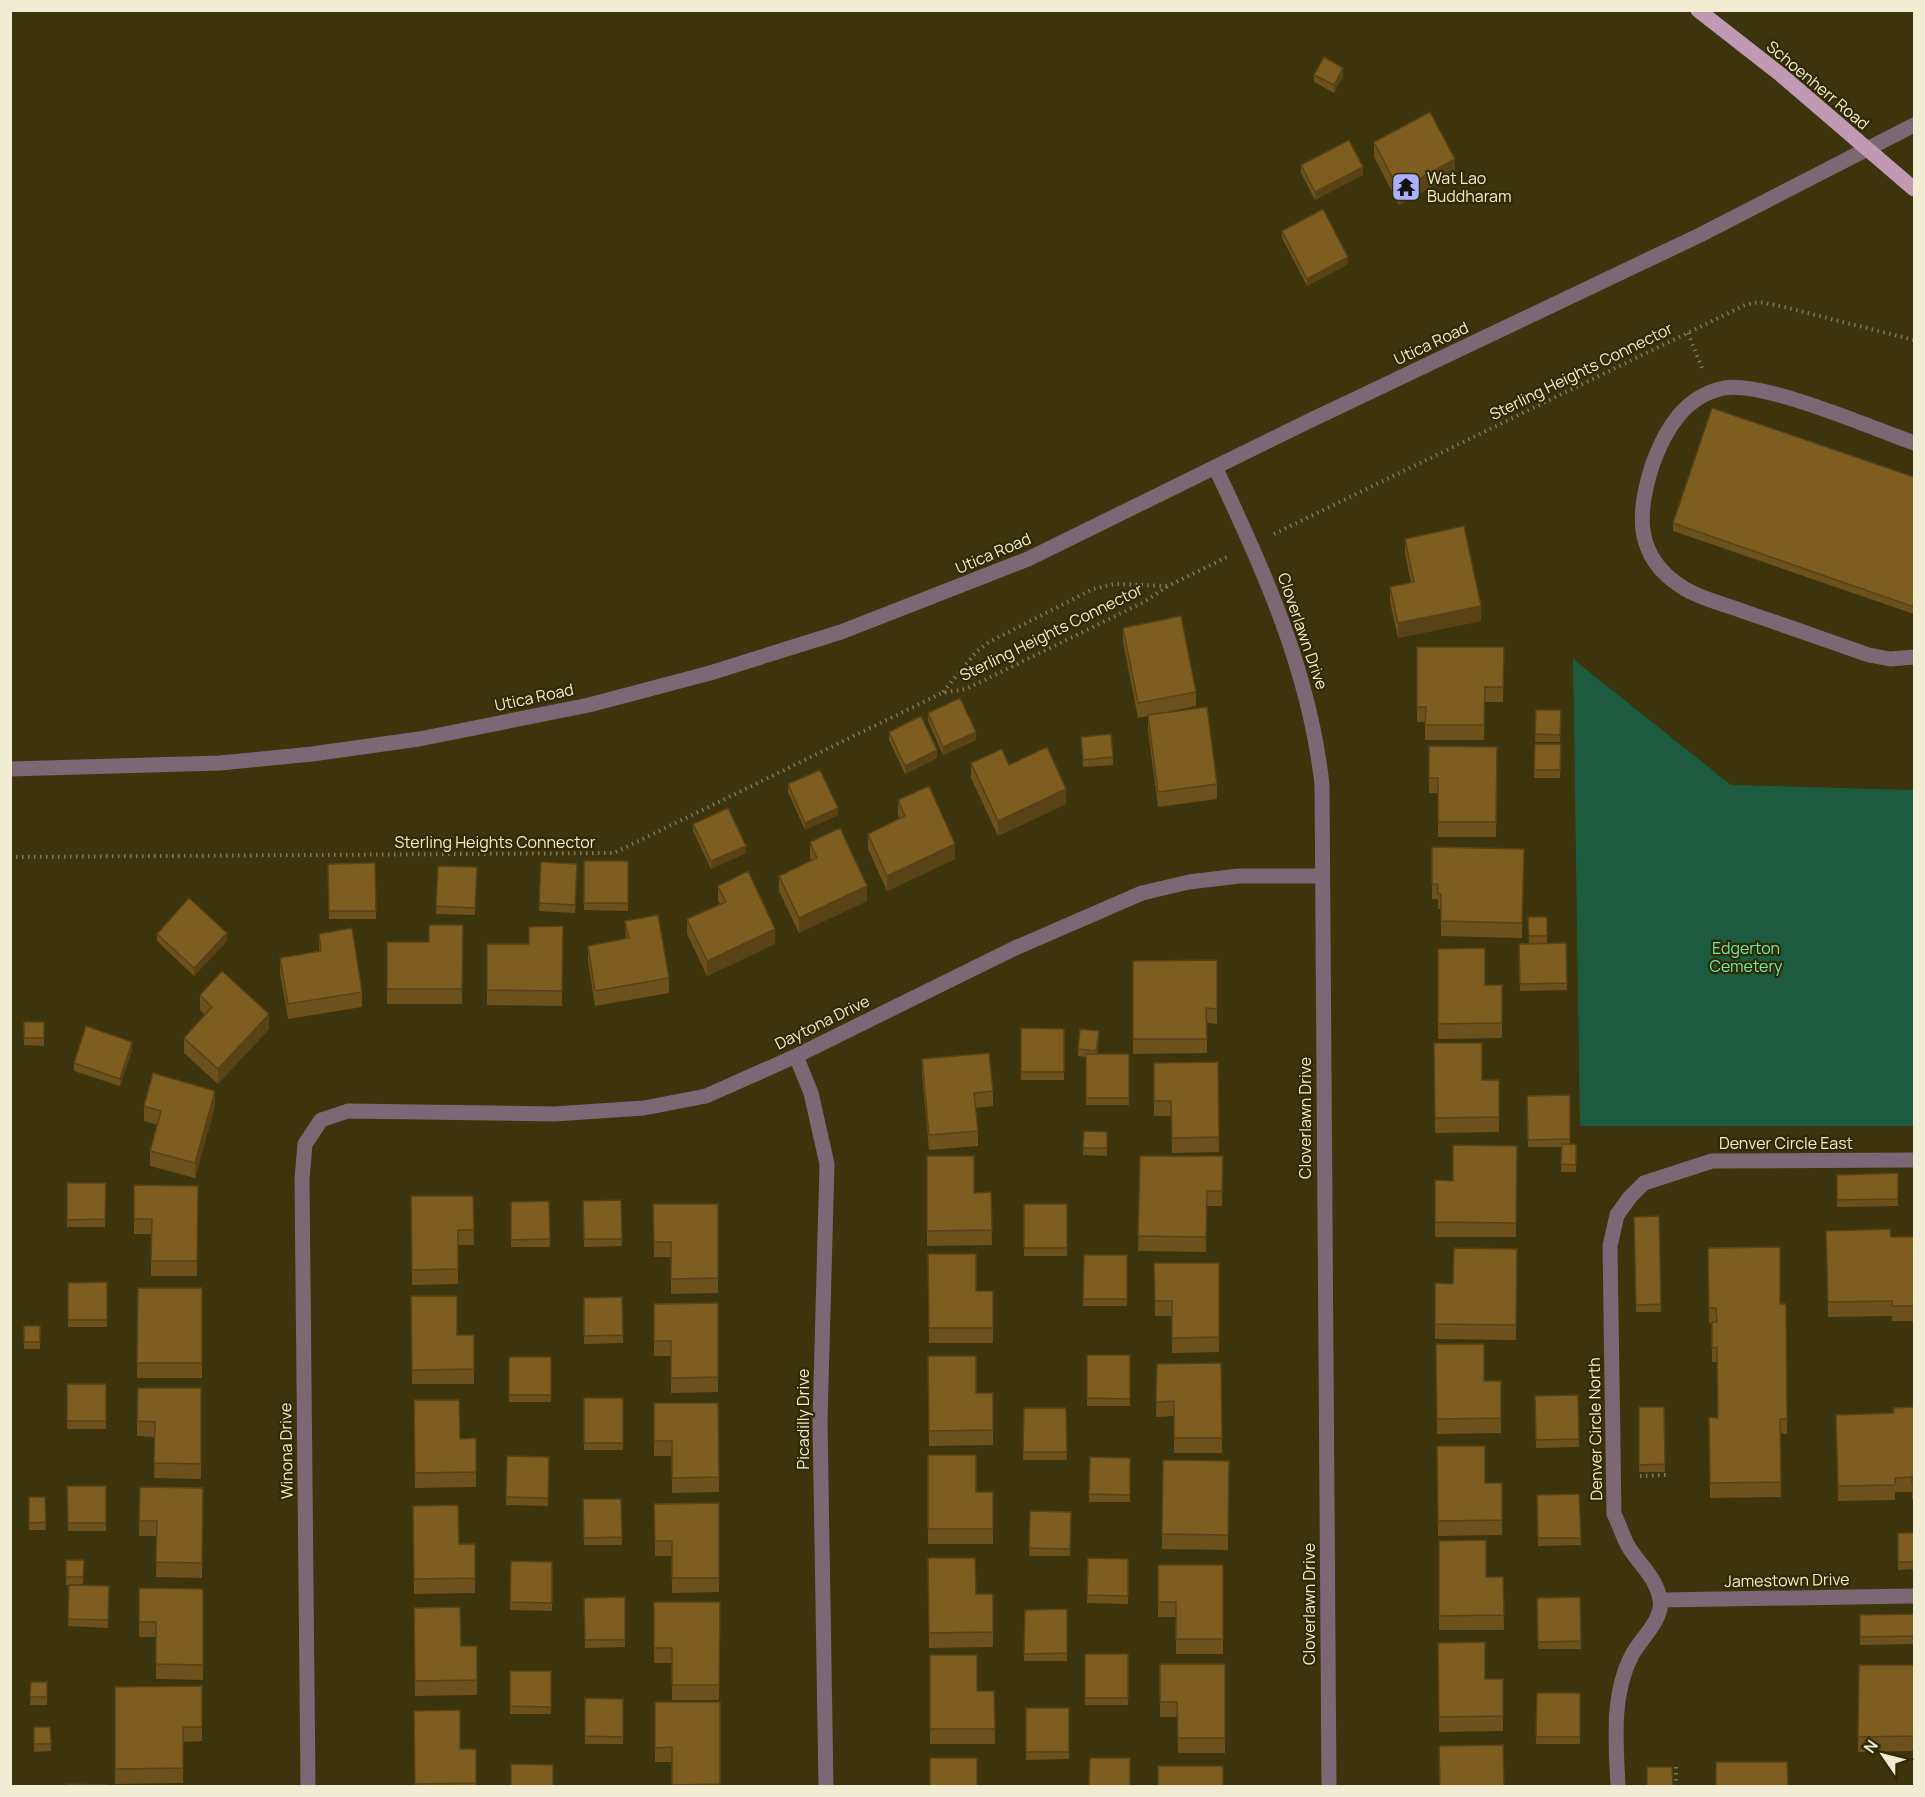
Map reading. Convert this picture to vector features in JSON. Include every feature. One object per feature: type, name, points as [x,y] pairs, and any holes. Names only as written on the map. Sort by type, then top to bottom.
[{"type":"main road","name":"Schoenherr Road","points":[[1698,10],[1780,74],[1914,189]]},
{"type":"street","name":"Utica Road","points":[[10,769],[208,763],[312,754],[418,740],[589,705],[710,673],[841,632],[1028,560],[1309,421],[1701,235],[1914,125]]},
{"type":"street","points":[[1914,443],[1758,388],[1725,388],[1698,398],[1669,426],[1660,443],[1640,510],[1645,543],[1653,559],[1682,587],[1869,655],[1890,659],[1914,657]]},
{"type":"street","name":"Cloverlawn Drive","points":[[1216,469],[1252,545],[1305,688],[1317,742],[1322,786],[1329,1786]]},
{"type":"street","name":"Daytona Drive","points":[[321,1120],[348,1111],[554,1114],[644,1108],[706,1096],[796,1056],[1015,948],[1142,892],[1189,882],[1239,876],[1321,876]]},
{"type":"street","name":"Picadilly Drive","points":[[796,1056],[811,1093],[827,1164],[820,1421],[826,1786]]},
{"type":"street","name":"Winona Drive","points":[[308,1786],[302,1179],[305,1144],[321,1120]]},
{"type":"street","name":"Denver Circle East","points":[[1630,1197],[1644,1184],[1712,1161],[1914,1160]]},
{"type":"street","name":"Denver Circle North","points":[[1630,1197],[1617,1215],[1610,1246],[1614,1514],[1628,1545],[1653,1578],[1661,1600]]},
{"type":"street","name":"Jamestown Drive","points":[[1661,1600],[1914,1596]]},
{"type":"street","points":[[1618,1786],[1616,1723],[1620,1693],[1631,1657],[1657,1618],[1661,1600]]},
{"type":"path","name":"Sterling Heights Connector","points":[[1271,535],[1744,305],[1759,303],[1914,340]]},
{"type":"path","points":[[1688,333],[1706,377]]},
{"type":"path","name":"Sterling Heights Connector","points":[[10,857],[614,853],[942,693],[966,689],[1144,602],[1168,586],[1231,555]]},
{"type":"path","name":"Sterling Heights Connector","points":[[942,693],[977,651],[989,642],[1093,589],[1115,584],[1168,586]]},
{"type":"path","points":[[1676,1767],[1676,1786]]},
{"type":"green space","name":"Edgerton Cemetery","points":[[1573,659],[1731,785],[1914,790],[1914,1126],[1580,1126]]},
{"type":"building","points":[[1324,57],[1343,68],[1334,85],[1314,75]]},
{"type":"building","points":[[1430,112],[1455,159],[1399,190],[1374,142]]},
{"type":"building","points":[[1349,140],[1363,167],[1315,192],[1301,165]]},
{"type":"building","points":[[1323,209],[1348,257],[1307,279],[1282,231]]},
{"type":"building","points":[[1712,408],[1914,477],[1914,607],[1673,523]]},
{"type":"building","points":[[1464,526],[1481,606],[1398,623],[1390,587],[1414,582],[1405,539]]},
{"type":"building","points":[[1181,616],[1196,692],[1138,703],[1123,628]]},
{"type":"building","points":[[1417,647],[1504,647],[1503,687],[1485,687],[1484,725],[1425,725],[1426,707],[1417,707]]},
{"type":"building","points":[[960,698],[976,732],[943,747],[928,713]]},
{"type":"building","points":[[1207,707],[1217,784],[1158,792],[1148,715]]},
{"type":"building","points":[[1536,710],[1561,710],[1560,735],[1535,734]]},
{"type":"building","points":[[921,716],[937,750],[905,766],[889,732]]},
{"type":"building","points":[[1111,734],[1113,757],[1083,760],[1081,737]]},
{"type":"building","points":[[1535,744],[1561,744],[1560,770],[1534,770]]},
{"type":"building","points":[[1429,746],[1497,747],[1496,822],[1438,822],[1438,778],[1429,778]]},
{"type":"building","points":[[1047,747],[1066,789],[998,821],[971,763],[1002,749],[1009,765]]},
{"type":"building","points":[[820,770],[838,808],[805,823],[788,784]]},
{"type":"building","points":[[929,786],[955,844],[887,876],[868,834],[905,816],[898,800]]},
{"type":"building","points":[[728,808],[746,846],[711,861],[693,824]]},
{"type":"building","points":[[840,828],[867,886],[799,918],[779,876],[817,858],[810,842]]},
{"type":"building","points":[[1432,847],[1524,849],[1522,923],[1441,921],[1441,894],[1438,894],[1438,884],[1432,884]]},
{"type":"building","points":[[584,861],[628,861],[628,903],[584,903]]},
{"type":"building","points":[[541,862],[577,864],[575,905],[539,903]]},
{"type":"building","points":[[375,863],[376,911],[329,911],[328,864]]},
{"type":"building","points":[[438,866],[477,867],[475,908],[436,906]]},
{"type":"building","points":[[748,871],[775,929],[707,961],[687,919],[726,902],[718,886]]},
{"type":"building","points":[[189,898],[227,933],[194,968],[157,934]]},
{"type":"building","points":[[658,915],[669,978],[595,991],[588,946],[629,938],[625,921]]},
{"type":"building","points":[[1528,917],[1547,917],[1547,936],[1529,936]]},
{"type":"building","points":[[429,925],[463,925],[462,989],[387,989],[387,942],[429,942]]},
{"type":"building","points":[[563,926],[562,991],[487,990],[487,944],[529,944],[529,927]]},
{"type":"building","points":[[352,928],[362,992],[288,1004],[280,958],[321,951],[319,934]]},
{"type":"building","points":[[1566,943],[1567,983],[1520,984],[1519,944]]},
{"type":"building","points":[[1485,948],[1485,985],[1502,985],[1502,1023],[1438,1024],[1438,949]]},
{"type":"building","points":[[1217,960],[1217,1009],[1206,1008],[1207,1039],[1133,1039],[1133,961]]},
{"type":"building","points":[[222,971],[269,1014],[218,1069],[184,1038],[212,1007],[200,995]]},
{"type":"building","points":[[24,1022],[44,1022],[44,1038],[24,1038]]},
{"type":"building","points":[[86,1026],[132,1042],[120,1079],[74,1063]]},
{"type":"building","points":[[1021,1028],[1064,1029],[1064,1072],[1021,1072]]},
{"type":"building","points":[[1080,1029],[1099,1031],[1096,1051],[1078,1049]]},
{"type":"building","points":[[1434,1043],[1482,1043],[1482,1080],[1499,1080],[1499,1117],[1435,1118]]},
{"type":"building","points":[[989,1053],[993,1091],[974,1093],[978,1131],[929,1135],[922,1059]]},
{"type":"building","points":[[1086,1054],[1129,1054],[1129,1098],[1086,1098]]},
{"type":"building","points":[[1218,1062],[1219,1137],[1172,1138],[1171,1101],[1154,1101],[1154,1063]]},
{"type":"building","points":[[153,1073],[215,1091],[195,1163],[150,1151],[161,1111],[144,1106]]},
{"type":"building","points":[[1570,1095],[1570,1139],[1528,1140],[1527,1096]]},
{"type":"building","points":[[1084,1131],[1107,1132],[1107,1148],[1083,1148]]},
{"type":"building","points":[[1562,1144],[1576,1144],[1576,1165],[1561,1164]]},
{"type":"building","points":[[1453,1145],[1517,1146],[1516,1223],[1435,1222],[1435,1180],[1453,1181]]},
{"type":"building","points":[[927,1156],[974,1156],[974,1193],[991,1192],[992,1230],[927,1231]]},
{"type":"building","points":[[1140,1156],[1223,1156],[1222,1191],[1207,1191],[1206,1237],[1138,1236]]},
{"type":"building","points":[[1898,1173],[1898,1199],[1837,1200],[1837,1175]]},
{"type":"building","points":[[67,1183],[106,1183],[105,1219],[67,1220]]},
{"type":"building","points":[[134,1185],[198,1186],[197,1261],[151,1261],[152,1219],[134,1219]]},
{"type":"building","points":[[411,1196],[473,1196],[474,1230],[458,1230],[458,1269],[412,1270]]},
{"type":"building","points":[[621,1200],[622,1239],[584,1239],[583,1201]]},
{"type":"building","points":[[549,1201],[550,1239],[511,1240],[511,1202]]},
{"type":"building","points":[[653,1204],[718,1204],[718,1278],[671,1279],[671,1242],[654,1242]]},
{"type":"building","points":[[1024,1204],[1067,1204],[1067,1248],[1024,1248]]},
{"type":"building","points":[[1659,1216],[1661,1304],[1636,1305],[1634,1217]]},
{"type":"building","points":[[1890,1229],[1891,1237],[1914,1237],[1914,1306],[1892,1306],[1892,1301],[1828,1302],[1826,1231]]},
{"type":"building","points":[[1780,1247],[1780,1304],[1786,1304],[1787,1419],[1780,1419],[1781,1482],[1710,1483],[1709,1417],[1718,1418],[1717,1347],[1712,1348],[1712,1322],[1717,1322],[1716,1308],[1709,1308],[1708,1248]]},
{"type":"building","points":[[1454,1248],[1517,1249],[1516,1325],[1435,1324],[1435,1283],[1453,1284]]},
{"type":"building","points":[[928,1254],[976,1254],[976,1291],[993,1291],[993,1328],[929,1328]]},
{"type":"building","points":[[1084,1255],[1127,1255],[1127,1299],[1083,1299]]},
{"type":"building","points":[[1154,1263],[1219,1263],[1219,1337],[1172,1338],[1172,1301],[1155,1301]]},
{"type":"building","points":[[107,1282],[107,1320],[68,1320],[68,1283]]},
{"type":"building","points":[[138,1288],[202,1288],[202,1363],[137,1363]]},
{"type":"building","points":[[411,1296],[457,1296],[457,1335],[474,1335],[474,1369],[412,1370]]},
{"type":"building","points":[[622,1297],[623,1335],[584,1336],[584,1298]]},
{"type":"building","points":[[718,1303],[718,1377],[671,1378],[671,1341],[654,1341],[654,1304]]},
{"type":"building","points":[[24,1326],[40,1326],[40,1342],[24,1342]]},
{"type":"building","points":[[1436,1344],[1484,1344],[1484,1381],[1501,1381],[1501,1418],[1437,1419]]},
{"type":"building","points":[[1087,1355],[1130,1355],[1130,1399],[1087,1398]]},
{"type":"building","points":[[928,1356],[976,1356],[976,1393],[993,1393],[993,1430],[929,1431]]},
{"type":"building","points":[[509,1357],[551,1357],[551,1395],[509,1395]]},
{"type":"building","points":[[1221,1363],[1222,1438],[1174,1438],[1174,1401],[1156,1402],[1157,1364]]},
{"type":"building","points":[[67,1384],[106,1384],[106,1421],[67,1421]]},
{"type":"building","points":[[138,1388],[201,1388],[201,1464],[154,1463],[155,1422],[137,1421]]},
{"type":"building","points":[[1578,1395],[1579,1439],[1536,1440],[1535,1396]]},
{"type":"building","points":[[584,1398],[623,1398],[623,1443],[584,1443]]},
{"type":"building","points":[[414,1400],[459,1400],[460,1439],[476,1438],[476,1472],[415,1473]]},
{"type":"building","points":[[654,1403],[718,1403],[719,1477],[672,1478],[672,1441],[654,1441]]},
{"type":"building","points":[[1639,1407],[1664,1407],[1665,1464],[1639,1465]]},
{"type":"building","points":[[1914,1407],[1914,1484],[1912,1484],[1912,1477],[1895,1478],[1895,1485],[1838,1486],[1836,1415],[1894,1413],[1893,1408]]},
{"type":"building","points":[[1024,1408],[1066,1408],[1067,1452],[1023,1452]]},
{"type":"building","points":[[1437,1446],[1485,1446],[1485,1483],[1502,1483],[1502,1520],[1438,1521]]},
{"type":"building","points":[[928,1455],[976,1455],[976,1492],[993,1492],[993,1529],[928,1529]]},
{"type":"building","points":[[507,1456],[549,1457],[548,1498],[506,1497]]},
{"type":"building","points":[[1090,1457],[1130,1458],[1130,1495],[1089,1494]]},
{"type":"building","points":[[1163,1460],[1229,1461],[1228,1535],[1162,1534]]},
{"type":"building","points":[[67,1486],[106,1486],[106,1523],[68,1523]]},
{"type":"building","points":[[140,1487],[203,1488],[202,1563],[156,1562],[157,1521],[139,1521]]},
{"type":"building","points":[[1579,1494],[1581,1538],[1538,1538],[1537,1495]]},
{"type":"building","points":[[29,1497],[45,1497],[46,1522],[29,1523]]},
{"type":"building","points":[[583,1499],[621,1499],[622,1537],[584,1538]]},
{"type":"building","points":[[719,1503],[719,1578],[672,1578],[672,1541],[655,1541],[654,1504]]},
{"type":"building","points":[[458,1505],[459,1544],[475,1544],[475,1578],[414,1579],[413,1506]]},
{"type":"building","points":[[1030,1511],[1071,1512],[1070,1549],[1029,1548]]},
{"type":"building","points":[[1898,1533],[1914,1533],[1914,1562],[1898,1562]]},
{"type":"building","points":[[1486,1540],[1486,1577],[1503,1577],[1504,1615],[1439,1616],[1439,1541]]},
{"type":"building","points":[[928,1558],[975,1558],[976,1594],[993,1594],[993,1632],[929,1633]]},
{"type":"building","points":[[1088,1558],[1128,1559],[1128,1596],[1087,1595]]},
{"type":"building","points":[[66,1560],[84,1560],[83,1577],[66,1577]]},
{"type":"building","points":[[511,1561],[552,1562],[552,1603],[510,1602]]},
{"type":"building","points":[[1158,1565],[1223,1565],[1223,1639],[1176,1639],[1176,1602],[1158,1602]]},
{"type":"building","points":[[69,1585],[109,1586],[108,1620],[68,1619]]},
{"type":"building","points":[[139,1588],[203,1589],[203,1665],[156,1664],[156,1622],[139,1622]]},
{"type":"building","points":[[625,1597],[625,1640],[585,1640],[584,1598]]},
{"type":"building","points":[[1580,1597],[1581,1641],[1538,1642],[1537,1598]]},
{"type":"building","points":[[654,1602],[720,1602],[719,1685],[672,1685],[672,1648],[654,1648]]},
{"type":"building","points":[[460,1607],[461,1646],[477,1646],[477,1680],[415,1681],[414,1608]]},
{"type":"building","points":[[1067,1609],[1067,1653],[1024,1654],[1025,1610]]},
{"type":"building","points":[[1914,1614],[1914,1636],[1860,1637],[1860,1615]]},
{"type":"building","points":[[1485,1642],[1485,1679],[1503,1679],[1503,1716],[1439,1717],[1438,1643]]},
{"type":"building","points":[[1085,1654],[1128,1654],[1128,1698],[1085,1698]]},
{"type":"building","points":[[930,1655],[977,1655],[977,1691],[994,1691],[995,1729],[930,1729]]},
{"type":"building","points":[[1160,1664],[1225,1664],[1225,1738],[1178,1738],[1177,1702],[1160,1702]]},
{"type":"building","points":[[1859,1665],[1914,1665],[1914,1736],[1858,1737]]},
{"type":"building","points":[[510,1671],[551,1671],[551,1707],[510,1706]]},
{"type":"building","points":[[31,1682],[47,1682],[47,1697],[30,1697]]},
{"type":"building","points":[[202,1686],[202,1727],[183,1727],[183,1768],[115,1769],[115,1687]]},
{"type":"building","points":[[1537,1693],[1580,1693],[1580,1737],[1536,1737]]},
{"type":"building","points":[[585,1698],[623,1699],[623,1737],[585,1736]]},
{"type":"building","points":[[655,1702],[720,1702],[720,1784],[672,1785],[672,1747],[655,1748]]},
{"type":"building","points":[[1026,1708],[1069,1708],[1069,1752],[1026,1752]]},
{"type":"building","points":[[460,1710],[460,1749],[476,1749],[476,1783],[415,1784],[414,1711]]},
{"type":"building","points":[[34,1727],[50,1727],[51,1744],[34,1744]]},
{"type":"building","points":[[1503,1745],[1504,1786],[1440,1786],[1439,1746]]},
{"type":"building","points":[[930,1758],[977,1758],[977,1786],[930,1786]]},
{"type":"building","points":[[1090,1758],[1130,1758],[1130,1786],[1089,1786]]},
{"type":"building","points":[[1716,1762],[1787,1762],[1788,1786],[1716,1786]]},
{"type":"building","points":[[511,1764],[553,1765],[553,1786],[511,1786]]},
{"type":"building","points":[[1158,1766],[1223,1766],[1223,1786],[1158,1786]]},
{"type":"building","points":[[1647,1767],[1672,1767],[1673,1786],[1647,1786]]},
{"type":"building","points":[[67,1784],[107,1785],[107,1786],[67,1786]]},
{"type":"place","name":"Wat Lao Buddharam","points":[[1406,187]]}]
